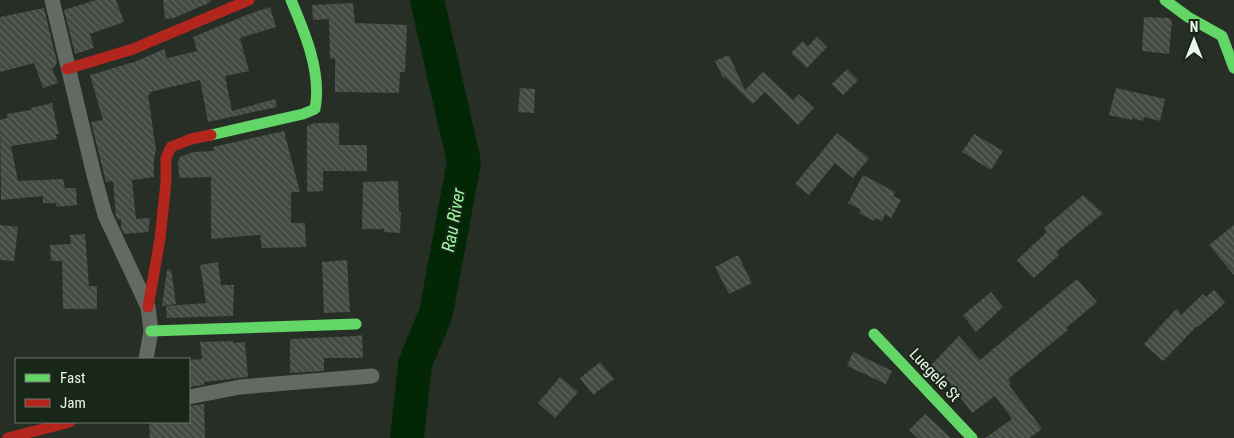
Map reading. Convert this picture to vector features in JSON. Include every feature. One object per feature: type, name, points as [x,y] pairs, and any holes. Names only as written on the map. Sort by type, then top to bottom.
[{"type":"street","points":[[52,0],[105,215],[148,307]]},
{"type":"street","points":[[68,69],[133,49],[250,0]]},
{"type":"street","points":[[146,358],[151,331],[148,307],[160,239],[166,182],[166,158],[171,147],[191,139],[303,114],[315,108],[318,101],[317,84],[304,30],[291,0]]},
{"type":"street","points":[[1165,0],[1188,17],[1228,36],[1234,68]]},
{"type":"street","points":[[151,331],[356,324]]},
{"type":"street","name":"Luegele St","points":[[874,334],[972,438]]},
{"type":"street","points":[[190,397],[240,387],[372,376]]},
{"type":"street","points":[[8,438],[66,423]]},
{"type":"street","points":[[0,431],[3,438]]},
{"type":"building","points":[[96,0],[116,0],[124,22],[90,34],[94,48],[75,54],[64,10]]},
{"type":"building","points":[[163,0],[210,0],[211,2],[174,18],[165,19]]},
{"type":"building","points":[[353,3],[355,23],[407,25],[405,72],[400,72],[399,93],[335,92],[335,58],[330,59],[329,19],[313,20],[312,5]]},
{"type":"building","points":[[270,7],[276,27],[240,38],[249,71],[225,76],[232,111],[275,99],[277,107],[208,122],[200,80],[150,92],[151,94],[148,95],[156,150],[154,177],[132,180],[136,219],[150,218],[148,232],[124,234],[121,228],[121,219],[118,220],[116,216],[113,181],[106,182],[91,122],[103,120],[90,75],[137,61],[164,49],[167,58],[197,51],[193,37]]},
{"type":"building","points":[[44,8],[57,62],[55,67],[52,68],[58,83],[43,88],[34,63],[0,72],[0,17]]},
{"type":"building","points":[[1144,17],[1169,18],[1172,21],[1169,54],[1142,51]]},
{"type":"building","points":[[817,37],[827,47],[807,68],[791,53],[803,41],[808,46]]},
{"type":"building","points":[[729,55],[745,90],[763,72],[793,100],[799,94],[814,108],[798,125],[765,92],[753,104],[725,77],[723,78],[715,61]]},
{"type":"building","points":[[847,69],[858,80],[843,95],[832,84]]},
{"type":"building","points":[[520,88],[535,89],[534,113],[518,112]]},
{"type":"building","points":[[1116,88],[1165,99],[1160,121],[1144,117],[1143,121],[1132,118],[1132,120],[1109,115]]},
{"type":"building","points":[[52,103],[59,134],[56,134],[57,139],[11,146],[18,181],[63,179],[65,188],[76,188],[77,205],[57,207],[56,203],[43,203],[43,196],[1,200],[0,120],[7,118],[7,114],[31,110],[31,108]]},
{"type":"building","points":[[314,123],[339,123],[339,145],[367,145],[367,171],[323,171],[323,191],[307,192],[307,126]]},
{"type":"building","points":[[284,131],[300,192],[291,192],[291,223],[305,223],[306,247],[262,248],[260,235],[211,239],[211,177],[179,178],[178,161],[180,157],[193,152],[214,151],[213,147]]},
{"type":"building","points":[[837,133],[869,158],[853,178],[835,163],[809,195],[795,184]]},
{"type":"building","points":[[974,134],[1003,151],[991,170],[962,152]]},
{"type":"building","points":[[863,175],[895,192],[893,196],[901,200],[891,218],[885,214],[882,221],[876,218],[874,221],[859,213],[861,210],[848,203]]},
{"type":"building","points":[[398,181],[399,212],[401,212],[400,233],[384,232],[384,229],[362,229],[363,182]]},
{"type":"building","points":[[1083,195],[1103,213],[1056,252],[1059,255],[1034,278],[1017,260],[1047,232],[1044,228]]},
{"type":"building","points":[[0,225],[18,227],[14,261],[0,260]]},
{"type":"building","points":[[1234,225],[1234,275],[1209,245]]},
{"type":"building","points":[[85,234],[89,286],[97,286],[97,309],[63,309],[62,261],[51,261],[50,245],[71,244],[70,235]]},
{"type":"building","points":[[738,255],[752,283],[729,294],[715,267]]},
{"type":"building","points":[[347,260],[350,312],[324,313],[322,262]]},
{"type":"building","points":[[218,262],[221,285],[234,285],[233,316],[167,318],[166,306],[206,303],[200,265]]},
{"type":"building","points":[[171,269],[176,304],[162,306],[167,270]]},
{"type":"building","points":[[1077,279],[1097,302],[1066,328],[1068,330],[1008,379],[1011,383],[1009,385],[1042,429],[1029,438],[985,438],[1012,419],[995,396],[972,413],[949,382],[931,365],[959,336],[980,360]]},
{"type":"building","points":[[1214,290],[1225,303],[1197,326],[1163,361],[1144,344],[1177,308],[1181,315],[1203,294],[1206,297]]},
{"type":"building","points":[[991,292],[1003,307],[976,332],[963,315]]},
{"type":"building","points":[[362,335],[363,358],[324,358],[324,371],[290,373],[290,339]]},
{"type":"building","points":[[200,342],[245,342],[248,377],[204,382],[204,385],[190,387],[190,360],[202,359]]},
{"type":"building","points":[[853,352],[892,371],[886,384],[847,366]]},
{"type":"building","points":[[600,362],[614,379],[593,395],[580,378]]},
{"type":"building","points":[[560,377],[578,392],[555,418],[538,403]]},
{"type":"building","points":[[204,404],[205,438],[150,438],[149,423],[190,423],[190,406]]},
{"type":"building","points":[[925,414],[951,438],[918,438],[909,430]]},
{"type":"waterway","name":"Rau River","points":[[407,438],[415,364],[436,313],[464,162],[427,0]]},
{"type":"traffic: fast","points":[[211,135],[303,114],[315,109],[317,95],[311,53],[291,0]]},
{"type":"traffic: fast","points":[[1165,0],[1188,17],[1222,36],[1234,68]]},
{"type":"traffic: fast","points":[[151,331],[356,324]]},
{"type":"traffic: fast","points":[[874,334],[972,438]]},
{"type":"traffic: jam","points":[[67,69],[133,49],[249,0]]},
{"type":"traffic: jam","points":[[148,307],[160,239],[166,182],[166,158],[171,147],[191,139],[211,135]]},
{"type":"traffic: jam","points":[[8,438],[66,423]]}]
